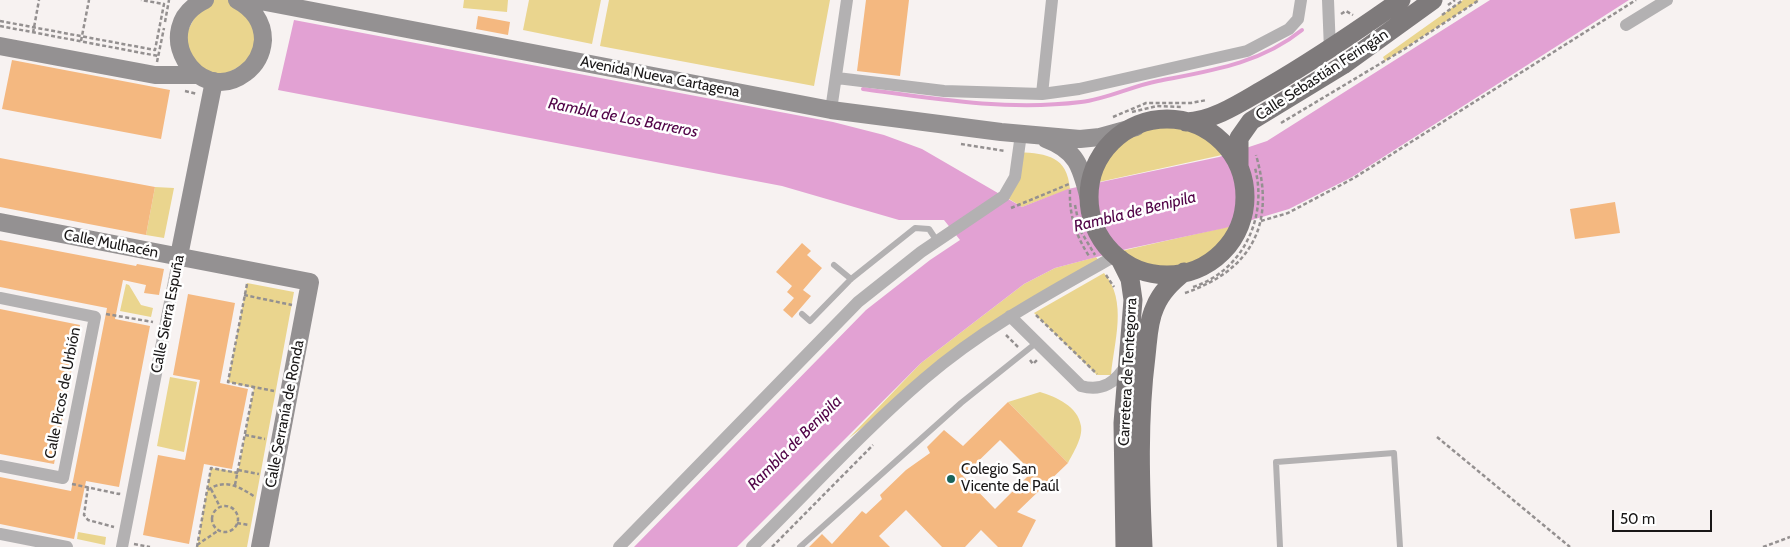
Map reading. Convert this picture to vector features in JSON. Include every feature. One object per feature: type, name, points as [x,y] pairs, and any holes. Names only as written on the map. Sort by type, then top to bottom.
[{"type":"main road","points":[[205,0],[191,9],[185,17],[178,39],[185,62],[207,78]]},
{"type":"main road","points":[[0,46],[155,75],[229,80],[249,70],[259,55],[263,42],[257,18],[249,8],[237,0]]},
{"type":"main road","name":"Avenida Nueva Cartagena","points":[[237,0],[255,0],[832,110],[1023,135],[1087,138],[1136,126]]},
{"type":"main road","name":"Calle Sebastián Feringán","points":[[1185,122],[1204,119],[1245,100],[1330,50],[1401,0]]},
{"type":"main road","name":"Calle Sebastián Feringán","points":[[1243,155],[1243,131],[1251,120],[1343,65],[1433,0]]},
{"type":"main road","name":"Avenida Nueva Cartagena","points":[[263,42],[263,28],[269,17],[277,11],[296,8]]},
{"type":"main road","name":"Calle Sierra Espuña","points":[[179,256],[207,78]]},
{"type":"main road","points":[[1160,121],[1185,122],[1207,130],[1243,155],[1244,212],[1248,222],[1219,254],[1201,266],[1184,272],[1165,274],[1146,271],[1105,258],[1080,189],[1103,152],[1115,140],[1136,126],[1160,121]]},
{"type":"main road","name":"Avenida Nueva Cartagena","points":[[1023,135],[1053,142],[1073,155],[1079,163],[1080,189]]},
{"type":"main road","name":"Calle Mulhacén","points":[[0,222],[310,282]]},
{"type":"main road","name":"Carretera de Tentegorra","points":[[1105,258],[1130,279],[1133,300],[1123,422],[1125,547]]},
{"type":"main road","name":"Carretera de Tentegorra","points":[[1143,547],[1140,493],[1142,403],[1150,324],[1161,294],[1184,272]]},
{"type":"main road","name":"Calle Serranía de Ronda","points":[[260,547],[310,282]]},
{"type":"street","points":[[832,110],[847,0]]},
{"type":"street","points":[[1042,94],[1052,0]]},
{"type":"street","points":[[837,78],[944,91],[1042,94],[1079,89],[1247,51],[1289,29],[1298,19],[1301,0]]},
{"type":"street","points":[[1328,0],[1330,50]]},
{"type":"street","points":[[1626,25],[1667,0]]},
{"type":"street","points":[[619,547],[858,302],[937,241],[1004,196],[1016,178],[1023,135]]},
{"type":"street","name":"Calle Sierra Espuña","points":[[122,547],[179,256]]},
{"type":"street","points":[[752,547],[924,379],[976,339],[1010,316],[1105,258]]},
{"type":"street","name":"Calle Picos de Urbión","points":[[0,298],[95,317],[63,478],[0,466]]},
{"type":"street","points":[[1010,316],[1076,382],[1088,388],[1110,384],[1127,364]]},
{"type":"street","points":[[7,539],[67,547]]},
{"type":"lane","points":[[802,314],[810,321],[851,279],[915,228],[929,229],[937,241]]},
{"type":"lane","points":[[834,265],[851,279]]},
{"type":"lane","points":[[800,547],[961,403],[1036,343]]},
{"type":"lane","points":[[1280,547],[1276,462],[1394,453],[1400,547]]},
{"type":"path","points":[[33,32],[39,0]]},
{"type":"path","points":[[81,42],[89,0]]},
{"type":"path","points":[[0,21],[155,50],[164,4],[140,0]]},
{"type":"path","points":[[155,75],[169,0]]},
{"type":"path","points":[[1277,125],[1403,50],[1479,0]]},
{"type":"path","points":[[1261,221],[1288,213],[1354,178],[1636,0]]},
{"type":"path","points":[[0,26],[158,56]]},
{"type":"path","points":[[1114,122],[1129,113],[1147,107],[1167,105],[1195,107],[1212,102]]},
{"type":"path","points":[[1111,118],[1128,109],[1146,103],[1191,103]]},
{"type":"path","points":[[1180,296],[1209,284],[1230,270],[1246,252],[1261,221],[1264,189],[1243,155]]},
{"type":"path","points":[[1180,291],[1208,280],[1228,267],[1242,250],[1248,222],[1259,190],[1243,155]]},
{"type":"path","points":[[1018,204],[1080,189]]},
{"type":"path","points":[[1080,189],[1076,210],[1080,230],[1105,258],[1117,293]]},
{"type":"path","points":[[1080,189],[1070,210],[1075,230],[1105,258]]},
{"type":"path","points":[[247,283],[228,382],[276,392]]},
{"type":"path","points":[[244,295],[292,305]]},
{"type":"path","points":[[1042,308],[1034,313],[1097,375],[1104,375]]},
{"type":"path","points":[[112,315],[155,323],[157,314]]},
{"type":"path","points":[[1004,333],[1033,364],[1040,357]]},
{"type":"path","points":[[235,485],[254,387]]},
{"type":"path","points":[[245,435],[267,439]]},
{"type":"path","points":[[1438,437],[1570,547]]},
{"type":"path","points":[[772,547],[878,440]]},
{"type":"path","points":[[197,546],[212,468],[260,475]]},
{"type":"path","points":[[207,491],[210,488],[226,483],[235,485],[256,497]]},
{"type":"path","points":[[85,501],[88,487],[97,489]]},
{"type":"path","points":[[210,488],[220,507]]},
{"type":"path","points":[[220,507],[229,507],[235,511],[237,523]]},
{"type":"path","points":[[220,507],[212,518],[214,526],[219,530],[228,531],[237,523]]},
{"type":"path","points":[[237,523],[250,526]]},
{"type":"path","points":[[197,546],[219,530]]},
{"type":"path","points":[[1763,547],[1790,537]]},
{"type":"shaded area","points":[[204,0],[237,0],[249,8],[259,55],[214,81],[179,47]]},
{"type":"shaded area","points":[[464,0],[508,0],[507,12],[463,8]]},
{"type":"shaded area","points":[[529,0],[601,0],[592,44],[523,30]]},
{"type":"shaded area","points":[[609,0],[830,0],[814,86],[600,46]]},
{"type":"shaded area","points":[[1463,0],[1479,0],[1385,61],[1383,57]]},
{"type":"shaded area","points":[[1176,121],[1193,124],[1208,131],[1221,140],[1231,153],[1090,184],[1102,156],[1110,145],[1121,136],[1133,129],[1146,125]]},
{"type":"shaded area","points":[[1019,152],[1047,156],[1060,163],[1065,170],[1070,189],[1022,207],[1004,196]]},
{"type":"shaded area","points":[[155,187],[174,188],[164,238],[146,235]]},
{"type":"shaded area","points":[[1240,224],[1229,242],[1215,256],[1200,266],[1184,272],[1148,271],[1130,264],[1112,253]]},
{"type":"shaded area","points":[[1096,257],[1101,263],[976,339],[849,438],[921,363],[1024,284],[1055,268]]},
{"type":"shaded area","points":[[1104,273],[1116,296],[1118,322],[1111,375],[1097,375],[1034,313]]},
{"type":"shaded area","points":[[247,283],[294,292],[247,547],[197,547],[211,468],[238,472],[254,388],[228,382]]},
{"type":"shaded area","points":[[126,284],[129,285],[141,305],[153,308],[151,317],[120,311]]},
{"type":"shaded area","points":[[170,377],[197,382],[184,452],[157,446]]},
{"type":"shaded area","points":[[1040,392],[1065,403],[1076,413],[1079,419],[1081,435],[1068,463],[1008,402]]},
{"type":"shaded area","points":[[78,532],[106,537],[105,545],[77,539]]},
{"type":"water","points":[[1490,0],[1629,0],[1352,177],[1289,209],[1225,228],[1127,249],[1055,268],[1024,284],[921,363],[737,547],[634,547],[866,310],[930,260],[960,240],[944,220],[899,220],[782,186],[278,90],[294,20],[833,122],[884,135],[922,149],[1022,207],[1068,189],[1219,157],[1267,141]]},
{"type":"building","points":[[866,0],[909,0],[900,76],[857,71]]},
{"type":"building","points":[[478,16],[510,22],[508,35],[476,29]]},
{"type":"building","points":[[12,60],[170,90],[161,139],[2,109]]},
{"type":"building","points":[[0,158],[155,187],[146,235],[0,207]]},
{"type":"building","points":[[1615,202],[1620,233],[1575,239],[1570,209]]},
{"type":"building","points":[[0,240],[136,266],[137,264],[164,269],[159,295],[144,293],[146,285],[123,280],[115,319],[150,326],[119,487],[86,481],[74,539],[0,524],[0,477],[71,491],[107,308],[0,287]]},
{"type":"building","points":[[802,243],[811,251],[807,255],[822,268],[803,290],[811,296],[792,318],[783,310],[794,298],[787,292],[792,286],[776,272]]},
{"type":"building","points":[[188,294],[235,303],[220,383],[248,389],[232,469],[204,464],[189,544],[143,535],[158,455],[185,460],[200,380],[173,375]]},
{"type":"building","points":[[0,309],[80,325],[54,464],[0,454]]},
{"type":"building","points":[[1008,402],[1068,463],[1017,512],[1036,520],[1022,547],[998,547],[981,530],[965,547],[942,547],[906,510],[879,536],[890,547],[809,547],[822,534],[832,544],[862,511],[866,514],[882,499],[880,495],[906,470],[930,453],[927,447],[944,430],[963,446]],"holes":[[[1000,440],[1032,472],[995,509],[963,476]]]},
{"type":"waterway","points":[[863,89],[972,103],[1026,105],[1081,102],[1148,83],[1196,74],[1233,64],[1269,51],[1286,42],[1302,30]]},
{"type":"place","name":"Colegio San Vicente de Paúl","points":[[951,479]]},
{"type":"water label","name":"Rambla de Los Barreros","points":[[623,118]]},
{"type":"water label","name":"Rambla de Benipila","points":[[1135,212]]},
{"type":"water label","name":"Rambla de Benipila","points":[[795,443]]}]
